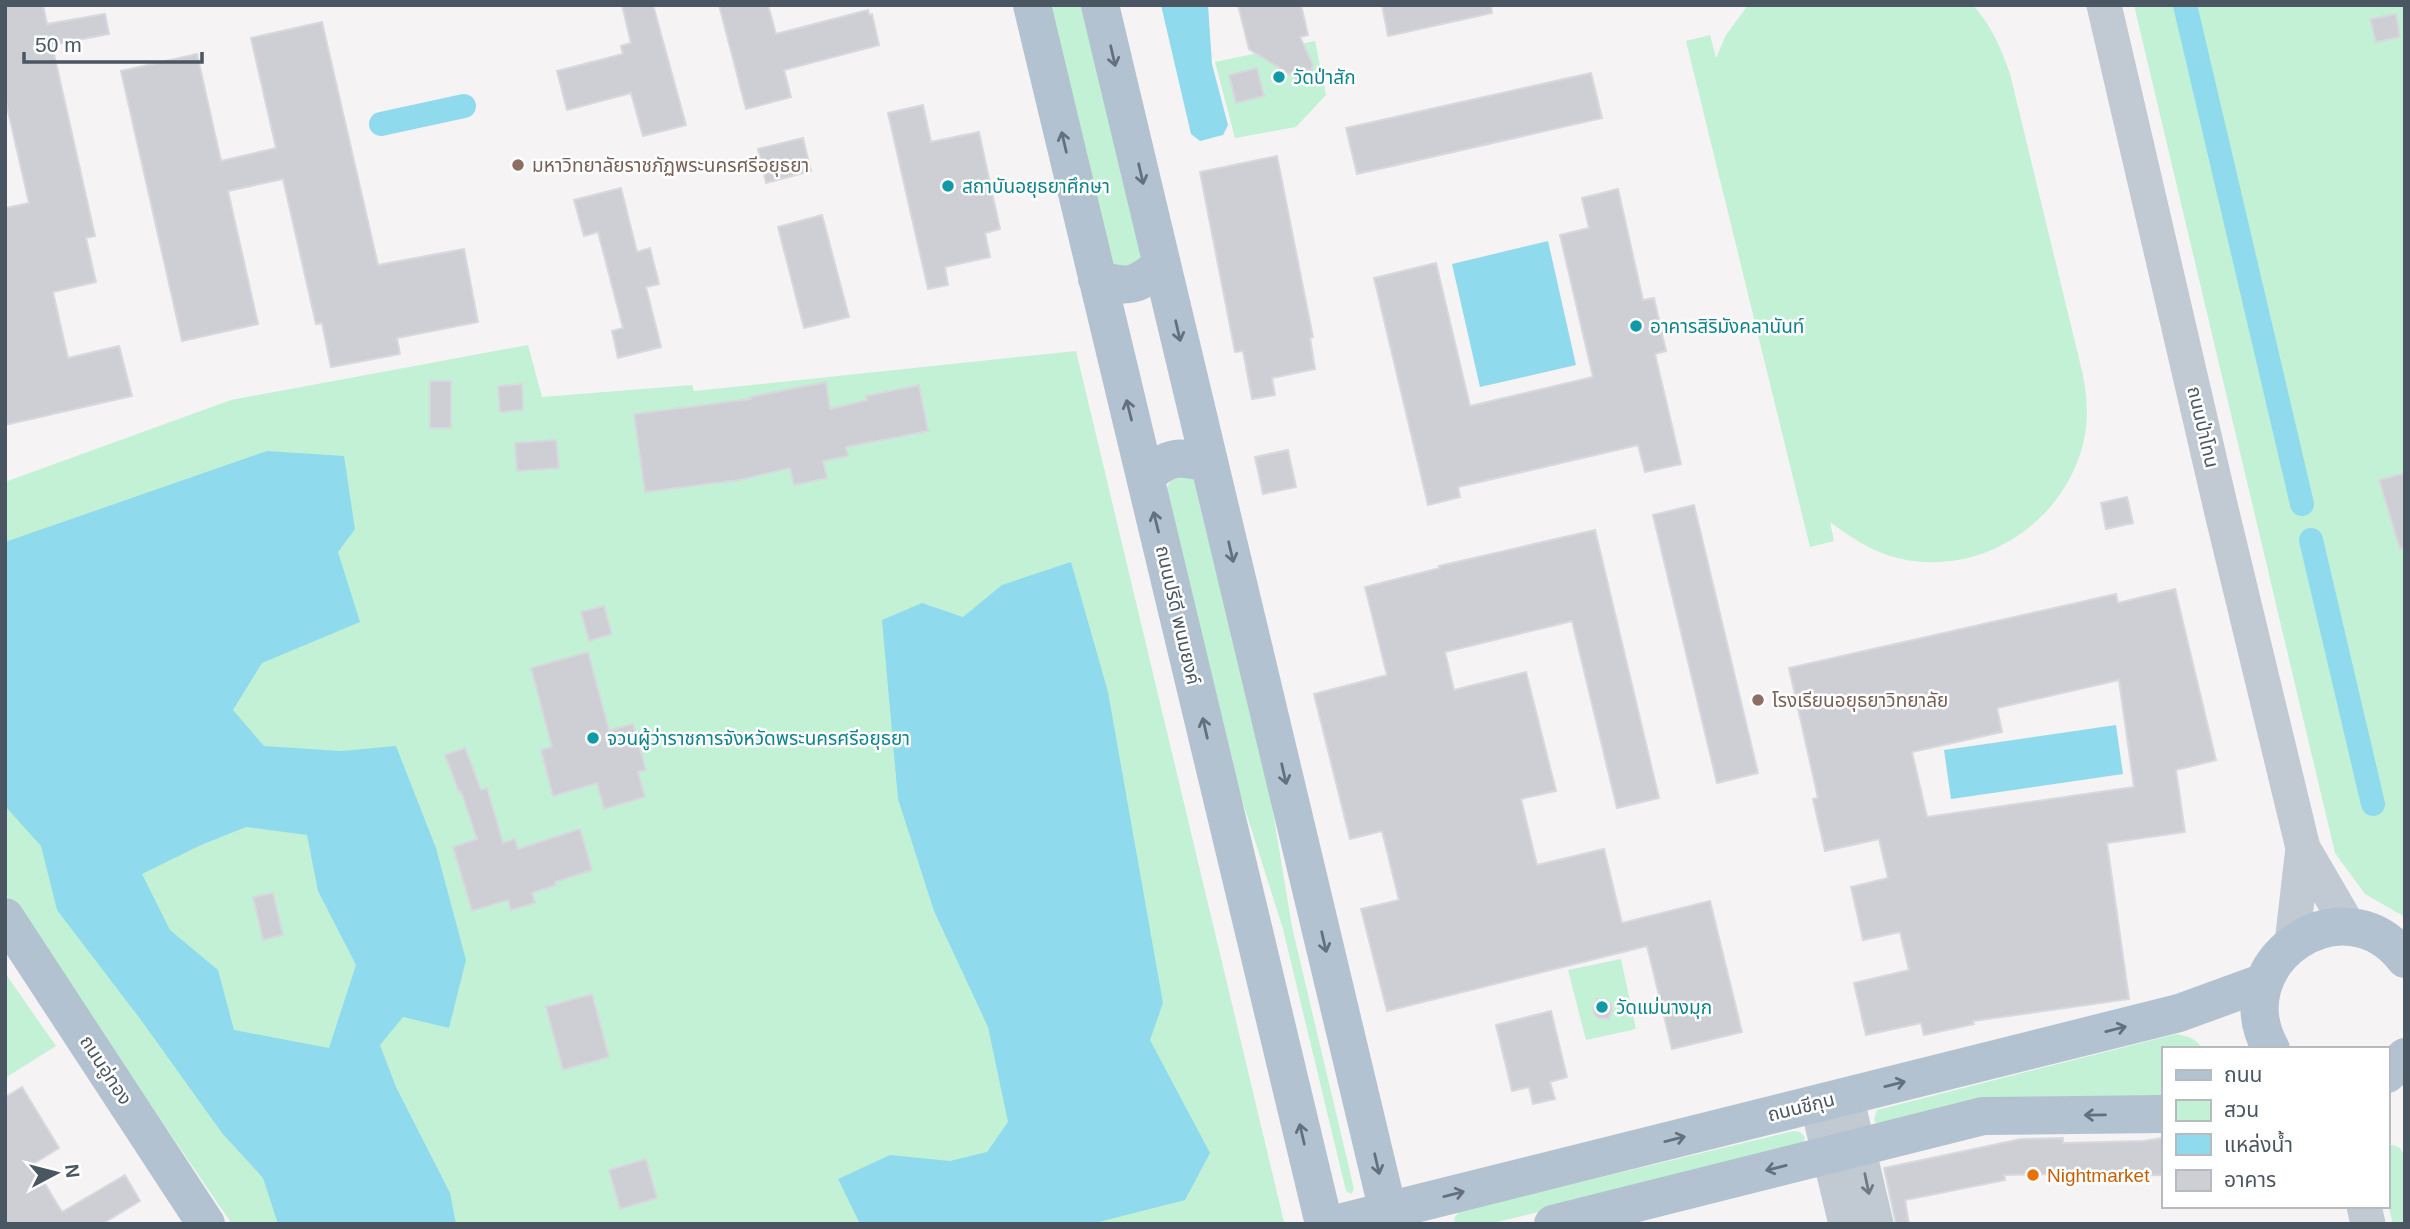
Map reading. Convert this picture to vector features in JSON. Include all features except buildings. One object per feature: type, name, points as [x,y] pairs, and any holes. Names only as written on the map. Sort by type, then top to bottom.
[{"type":"main road","name":"ถนนปรีดี พนมยงค์","points":[[1032,5],[1324,1224]]},
{"type":"main road","points":[[1100,5],[1390,1217]]},
{"type":"main road","points":[[1097,279],[1121,286],[1142,281],[1162,265]]},
{"type":"main road","points":[[1145,477],[1162,462],[1184,457],[1209,463]]},
{"type":"main road","name":"ถนนอู่ทอง","points":[[5,917],[206,1224]]},
{"type":"main road","points":[[2270,1047],[2262,1028],[2260,1013],[2264,982],[2276,960],[2292,943],[2325,928],[2349,927],[2373,934],[2404,956]]},
{"type":"main road","name":"ถนนชีกุน","points":[[1335,1224],[1390,1217],[1831,1100],[2179,1013],[2264,982]]},
{"type":"main road","points":[[2389,1072],[2405,1057]]},
{"type":"main road","points":[[1553,1224],[1983,1116],[2162,1114]]},
{"type":"street","name":"ถนนป่าโทน","points":[[2104,5],[2303,848],[2349,927]]},
{"type":"street","name":"ถนนป่าโทน","points":[[2292,943],[2303,848]]},
{"type":"street","points":[[1831,1100],[1844,1150],[1876,1224]]},
{"type":"street","points":[[1844,1150],[1846,1224]]},
{"type":"green space","points":[[1049,5],[1083,5],[1143,263],[1114,270]]},
{"type":"green space","points":[[1748,5],[1973,5],[1999,46],[2010,74],[2082,371],[2087,414],[2084,440],[2074,470],[2058,498],[2037,521],[2012,540],[1984,553],[1954,561],[1922,562],[1890,556],[1859,542],[1830,522],[1834,541],[1810,547],[1686,41],[1710,35],[1716,58],[1726,35]]},
{"type":"green space","points":[[2134,5],[2405,5],[2405,917],[2365,894],[2335,853]]},
{"type":"green space","points":[[1315,41],[1326,95],[1296,127],[1235,138],[1215,62]]},
{"type":"green space","points":[[528,345],[542,397],[692,385],[694,391],[1076,351],[1284,1222],[232,1224],[5,893],[5,482],[231,400]]},
{"type":"green space","points":[[1175,477],[1190,477],[1196,481],[1264,758],[1292,927],[1354,1189],[1351,1194],[1346,1191],[1283,929],[1231,765],[1166,489]]},
{"type":"green space","points":[[1621,959],[1636,1029],[1586,1040],[1568,970]]},
{"type":"green space","points":[[5,973],[56,1046],[5,1078]]},
{"type":"green space","points":[[2176,1034],[2194,1040],[2201,1047],[2162,1047],[2162,1100],[1877,1124],[1874,1120],[1877,1110]]},
{"type":"green space","points":[[1794,1131],[1805,1137],[1799,1148],[1489,1224],[1454,1224],[1460,1211]]},
{"type":"green space","points":[[2389,1145],[2402,1151],[2406,1175],[2405,1224],[2393,1224],[2389,1208]]},
{"type":"water","points":[[1161,5],[1208,5],[1212,64],[1228,125],[1223,135],[1200,141],[1191,134]]},
{"type":"water","points":[[1548,241],[1576,365],[1480,387],[1452,264]]},
{"type":"water","points":[[267,451],[344,456],[355,529],[338,552],[360,622],[262,663],[233,710],[264,746],[341,751],[396,746],[436,848],[466,960],[449,1028],[403,1017],[380,1045],[396,1087],[450,1193],[456,1224],[278,1224],[263,1178],[222,1133],[57,910],[41,846],[5,806],[5,542]],"holes":[[[246,827],[307,835],[318,891],[356,965],[329,1048],[234,1030],[218,970],[170,930],[142,874],[201,845]]]},
{"type":"water","points":[[1071,562],[1108,692],[1163,1003],[1150,1040],[1210,1153],[1185,1200],[1091,1224],[860,1224],[838,1179],[890,1155],[950,1161],[987,1152],[1008,1122],[988,1027],[934,911],[898,799],[882,620],[922,603],[963,617],[1002,585]]},
{"type":"water","points":[[2116,725],[2123,774],[1951,799],[1944,750]]},
{"type":"waterway","points":[[2185,5],[2302,504]]},
{"type":"waterway","points":[[381,124],[464,106]]},
{"type":"waterway","points":[[2311,540],[2373,804]]},
{"type":"place","name":"วัดป่าสัก","points":[[1279,77]]},
{"type":"place","name":"มหาวิทยาลัยราชภัฏพระนครศรีอยุธยา","points":[[518,165]]},
{"type":"place","name":"สถาบันอยุธยาศึกษา","points":[[948,186]]},
{"type":"place","name":"อาคารสิริมังคลานันท์","points":[[1636,326]]},
{"type":"place","name":"โรงเรียนอยุธยาวิทยาลัย","points":[[1758,700]]},
{"type":"place","name":"จวนผู้ว่าราชการจังหวัดพระนครศรีอยุธยา","points":[[593,738]]},
{"type":"place","name":"วัดแม่นางมุก","points":[[1602,1007]]},
{"type":"place","name":"Nightmarket","points":[[2033,1175]]}]
